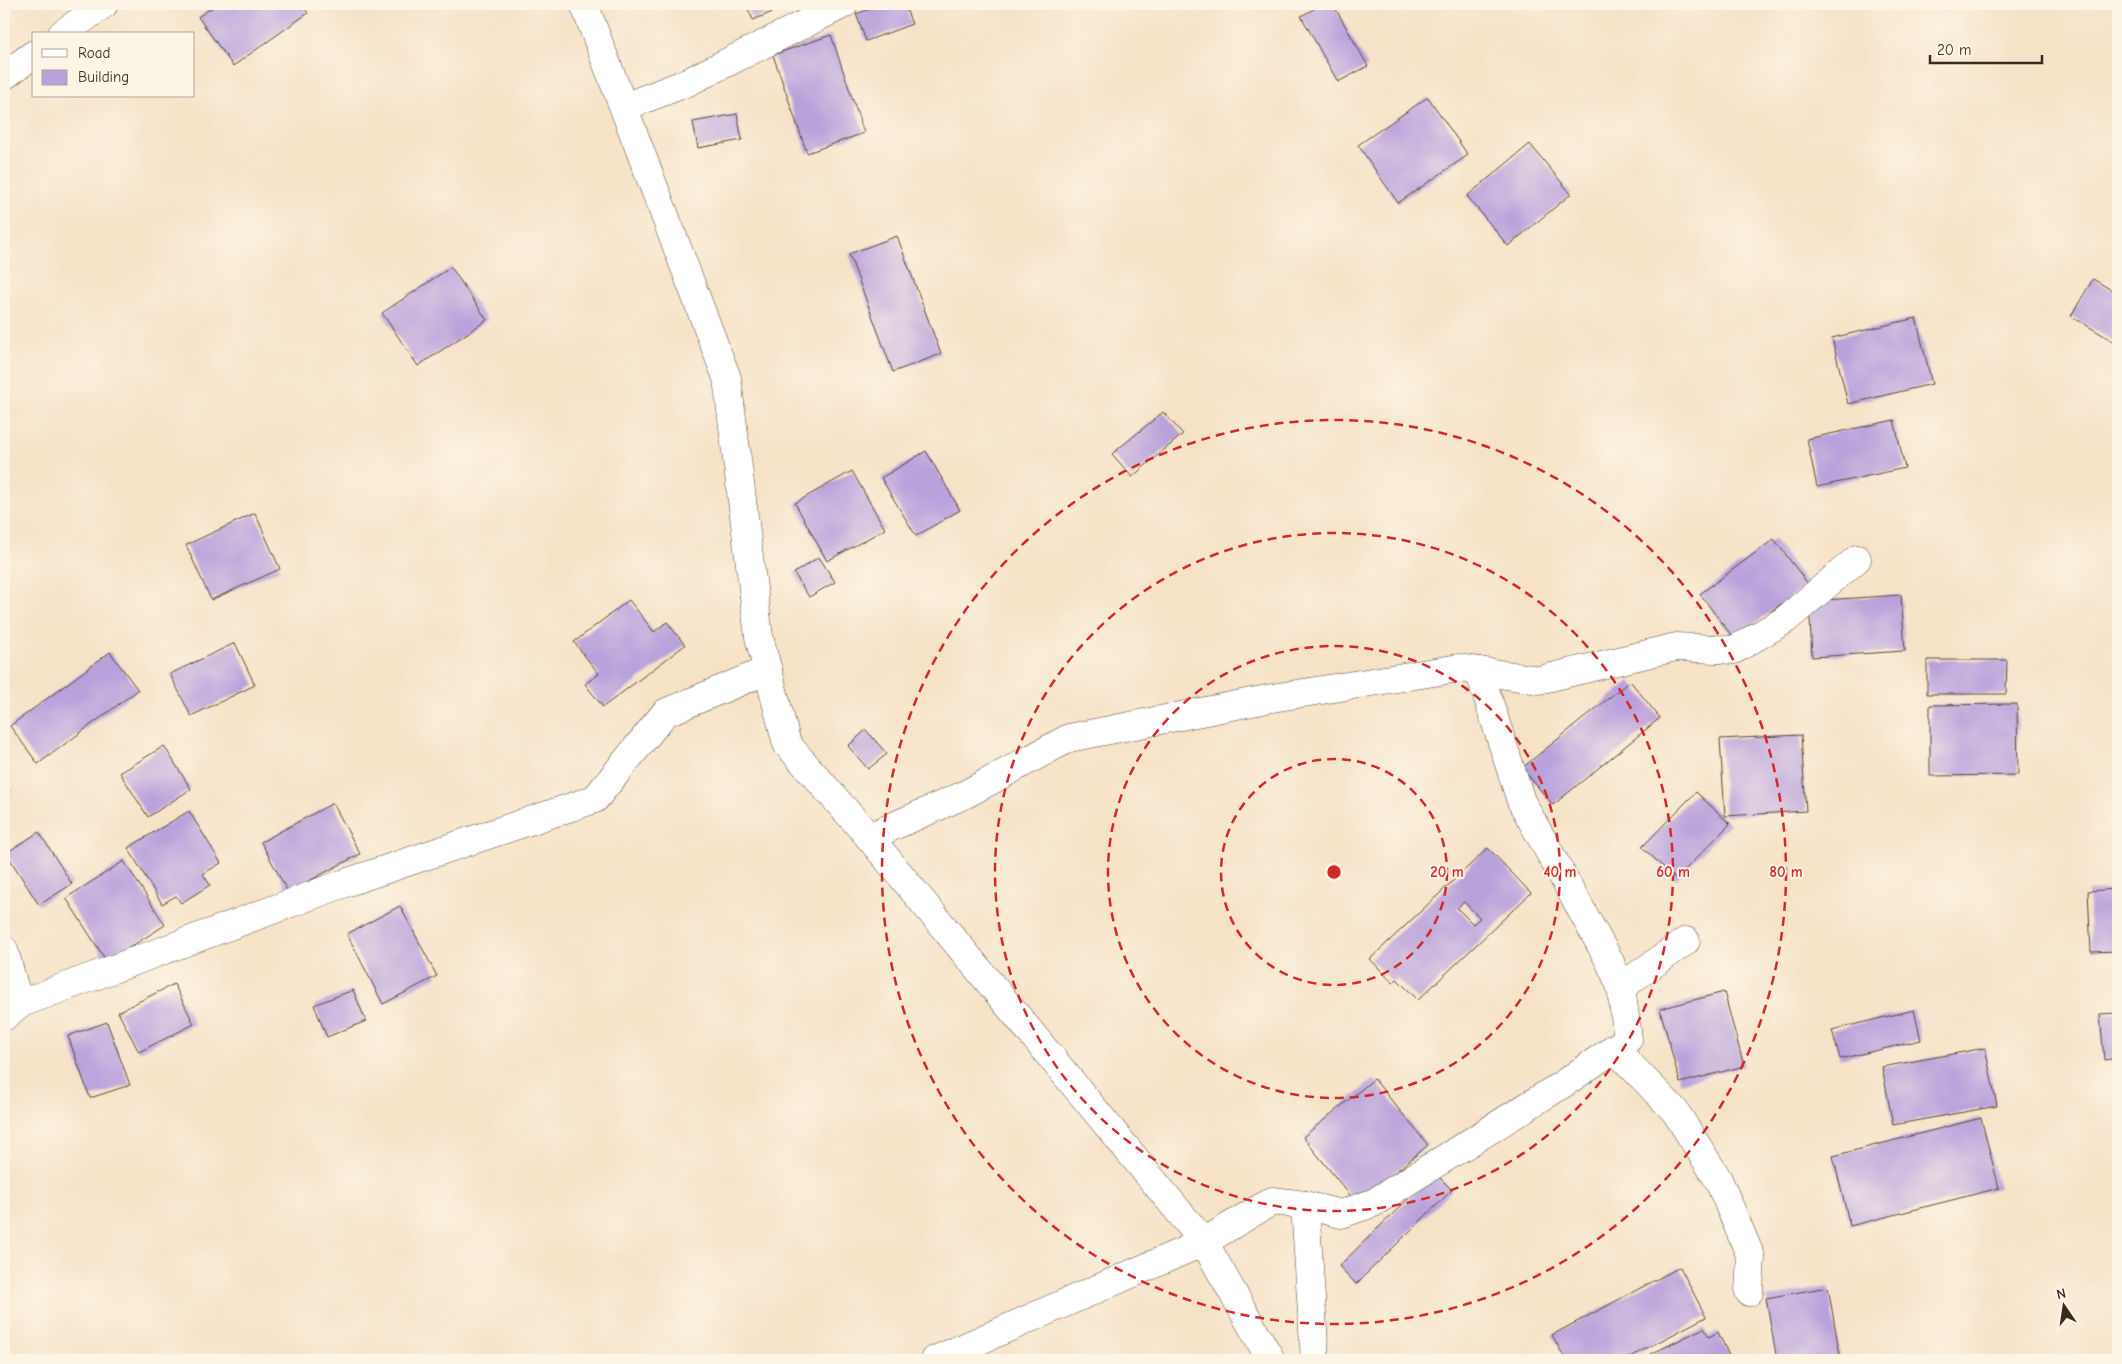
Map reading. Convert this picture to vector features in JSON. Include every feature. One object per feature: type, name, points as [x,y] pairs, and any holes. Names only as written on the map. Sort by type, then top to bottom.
[{"type":"street","points":[[65,32],[104,4]]},
{"type":"street","points":[[584,4],[727,378],[759,637],[787,744],[869,837],[1204,1242],[1271,1360]]},
{"type":"street","points":[[624,107],[686,83],[844,4]]},
{"type":"street","points":[[4,76],[32,55]]},
{"type":"street","points":[[869,837],[966,794],[1069,738],[1282,696],[1459,668],[1540,680],[1676,648],[1734,650],[1785,620],[1857,560]]},
{"type":"street","points":[[4,950],[11,1011],[344,883],[595,800],[665,713],[768,670]]},
{"type":"street","points":[[935,1360],[1204,1242],[1272,1201],[1305,1205],[1341,1214],[1374,1203],[1564,1084],[1628,1039],[1621,988],[1609,960],[1521,801],[1479,671]]},
{"type":"street","points":[[1621,988],[1686,941]]},
{"type":"street","points":[[1614,1048],[1675,1111],[1718,1179],[1751,1256],[1749,1292]]},
{"type":"street","points":[[1305,1205],[1315,1360]]},
{"type":"building","points":[[217,4],[301,4],[308,13],[233,66],[198,17]]},
{"type":"building","points":[[746,4],[792,4],[753,20]]},
{"type":"building","points":[[884,4],[904,4],[912,24],[866,41],[856,14]]},
{"type":"building","points":[[1323,4],[1333,4],[1368,66],[1338,82],[1301,16]]},
{"type":"building","points":[[831,35],[864,133],[807,153],[773,55]]},
{"type":"building","points":[[1428,97],[1468,155],[1398,203],[1358,145]]},
{"type":"building","points":[[737,114],[742,140],[698,148],[693,122]]},
{"type":"building","points":[[1530,144],[1571,194],[1508,246],[1467,196]]},
{"type":"building","points":[[897,236],[941,354],[893,372],[849,254]]},
{"type":"building","points":[[451,267],[487,320],[418,366],[382,313]]},
{"type":"building","points":[[2093,279],[2118,294],[2118,344],[2071,316]]},
{"type":"building","points":[[1916,318],[1932,384],[1848,404],[1832,338]]},
{"type":"building","points":[[1163,412],[1183,434],[1132,477],[1112,454]]},
{"type":"building","points":[[1894,420],[1905,468],[1817,487],[1807,439]]},
{"type":"building","points":[[926,451],[960,510],[916,536],[881,478]]},
{"type":"building","points":[[852,471],[885,529],[827,561],[795,503]]},
{"type":"building","points":[[255,513],[280,569],[211,600],[186,545]]},
{"type":"building","points":[[1774,539],[1808,584],[1734,639],[1700,594]]},
{"type":"building","points":[[819,557],[835,582],[809,597],[794,573]]},
{"type":"building","points":[[1901,595],[1905,651],[1812,657],[1809,601]]},
{"type":"building","points":[[629,600],[654,632],[667,622],[685,645],[603,707],[585,684],[599,674],[574,642]]},
{"type":"building","points":[[235,643],[255,685],[191,716],[170,674]]},
{"type":"building","points":[[110,652],[138,690],[38,764],[10,726]]},
{"type":"building","points":[[1927,660],[2007,660],[2006,694],[1927,694]]},
{"type":"building","points":[[1630,681],[1660,718],[1553,805],[1522,768]]},
{"type":"building","points":[[2017,704],[2018,775],[1930,776],[1930,705]]},
{"type":"building","points":[[866,730],[887,754],[868,769],[848,746]]},
{"type":"building","points":[[1801,735],[1806,811],[1725,816],[1720,739]]},
{"type":"building","points":[[164,746],[191,789],[148,817],[120,773]]},
{"type":"building","points":[[4,783],[10,792],[4,796]]},
{"type":"building","points":[[1696,792],[1730,824],[1676,879],[1642,847]]},
{"type":"building","points":[[333,803],[360,854],[288,892],[261,842]]},
{"type":"building","points":[[189,811],[221,863],[203,874],[210,885],[181,903],[176,896],[162,904],[128,848]]},
{"type":"building","points":[[39,832],[72,884],[39,905],[6,853]]},
{"type":"building","points":[[1488,848],[1531,893],[1418,1000],[1397,979],[1393,983],[1370,959]],"holes":[[[1464,902],[1480,918],[1473,924],[1457,908]]]},
{"type":"building","points":[[124,861],[165,925],[107,962],[66,898]]},
{"type":"building","points":[[2118,889],[2118,951],[2091,952],[2088,891]]},
{"type":"building","points":[[400,906],[437,976],[383,1004],[347,934]]},
{"type":"building","points":[[174,984],[194,1024],[139,1052],[118,1012]]},
{"type":"building","points":[[353,990],[366,1021],[327,1037],[314,1005]]},
{"type":"building","points":[[1724,992],[1744,1066],[1680,1083],[1660,1009]]},
{"type":"building","points":[[1914,1010],[1921,1040],[1840,1059],[1832,1030]]},
{"type":"building","points":[[2118,1013],[2118,1058],[2104,1060],[2100,1014]]},
{"type":"building","points":[[107,1022],[130,1085],[90,1098],[68,1036]]},
{"type":"building","points":[[1985,1048],[1997,1106],[1893,1125],[1882,1067]]},
{"type":"building","points":[[1374,1079],[1428,1145],[1357,1204],[1303,1137]]},
{"type":"building","points":[[1981,1118],[1999,1188],[1850,1226],[1833,1156]]},
{"type":"building","points":[[1435,1173],[1452,1190],[1356,1284],[1339,1266]]},
{"type":"building","points":[[1680,1267],[1706,1317],[1624,1360],[1566,1360],[1552,1335]]},
{"type":"building","points":[[1828,1287],[1840,1355],[1810,1360],[1777,1360],[1766,1298]]},
{"type":"building","points":[[1704,1328],[1709,1337],[1718,1332],[1731,1360],[1654,1360],[1651,1354]]}]
